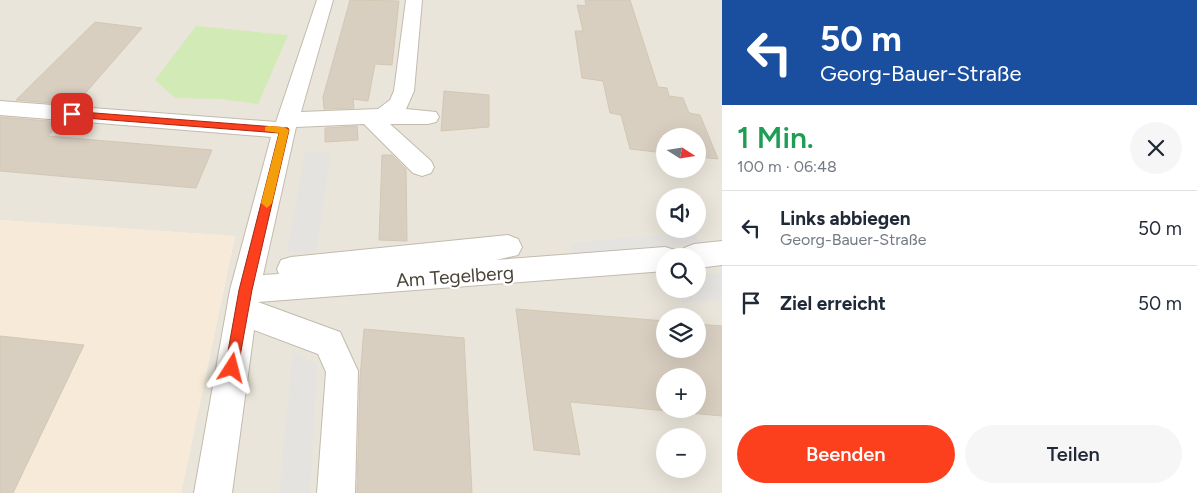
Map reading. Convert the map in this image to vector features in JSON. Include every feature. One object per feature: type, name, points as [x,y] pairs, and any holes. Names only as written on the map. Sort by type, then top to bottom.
[{"type":"street","points":[[213,493],[246,291],[286,125],[325,0]]},
{"type":"street","points":[[376,116],[399,104],[404,91],[414,0]]},
{"type":"street","points":[[0,108],[286,125],[376,116],[428,118]]},
{"type":"street","points":[[376,116],[422,167]]},
{"type":"street","points":[[246,291],[508,247]]},
{"type":"street","points":[[706,255],[722,253]]},
{"type":"street","name":"Am Tegelberg","points":[[246,291],[656,260]]},
{"type":"street","points":[[246,291],[328,343],[342,371],[336,493]]},
{"type":"shaded area","points":[[0,0],[722,0],[722,493],[181,493],[235,236],[0,220]]},
{"type":"shaded area","points":[[305,152],[331,153],[316,253],[287,252]]},
{"type":"shaded area","points":[[0,220],[235,236],[181,493],[0,493]]},
{"type":"shaded area","points":[[656,235],[656,238],[698,238],[703,244],[574,257],[571,243]]},
{"type":"shaded area","points":[[722,273],[722,299],[683,303],[680,298],[706,298],[706,274]]},
{"type":"shaded area","points":[[293,351],[317,366],[310,493],[279,493]]},
{"type":"green space","points":[[196,26],[288,35],[258,104],[221,99],[175,98],[155,80]]},
{"type":"building","points":[[350,0],[399,1],[392,65],[375,64],[368,101],[353,99],[354,108],[324,109],[323,97]]},
{"type":"building","points":[[585,0],[630,0],[658,87],[667,88],[669,96],[683,98],[689,113],[700,115],[705,128],[656,128],[656,152],[630,149],[621,115],[610,113],[603,81],[582,78],[575,31],[583,31],[577,5],[586,6]]},
{"type":"building","points":[[95,22],[142,28],[75,105],[16,100]]},
{"type":"building","points":[[444,91],[489,95],[489,127],[441,131]]},
{"type":"building","points":[[0,117],[61,122],[48,136],[212,150],[196,188],[0,171]]},
{"type":"building","points":[[357,126],[358,140],[325,142],[325,128]]},
{"type":"building","points":[[706,130],[718,159],[706,158]]},
{"type":"building","points":[[382,155],[392,155],[406,169],[407,241],[379,240]]},
{"type":"building","points":[[516,309],[656,320],[656,358],[706,358],[706,325],[722,326],[722,416],[706,415],[706,368],[656,368],[656,410],[570,402],[580,455],[534,450]]},
{"type":"building","points":[[364,329],[464,338],[472,493],[357,493],[360,378]]},
{"type":"building","points":[[0,336],[84,345],[13,493],[0,493]]},
{"type":"slow traffic","points":[[267,203],[284,130],[269,129]]},
{"type":"route","points":[[72,114],[284,130],[246,290],[232,368]]}]
